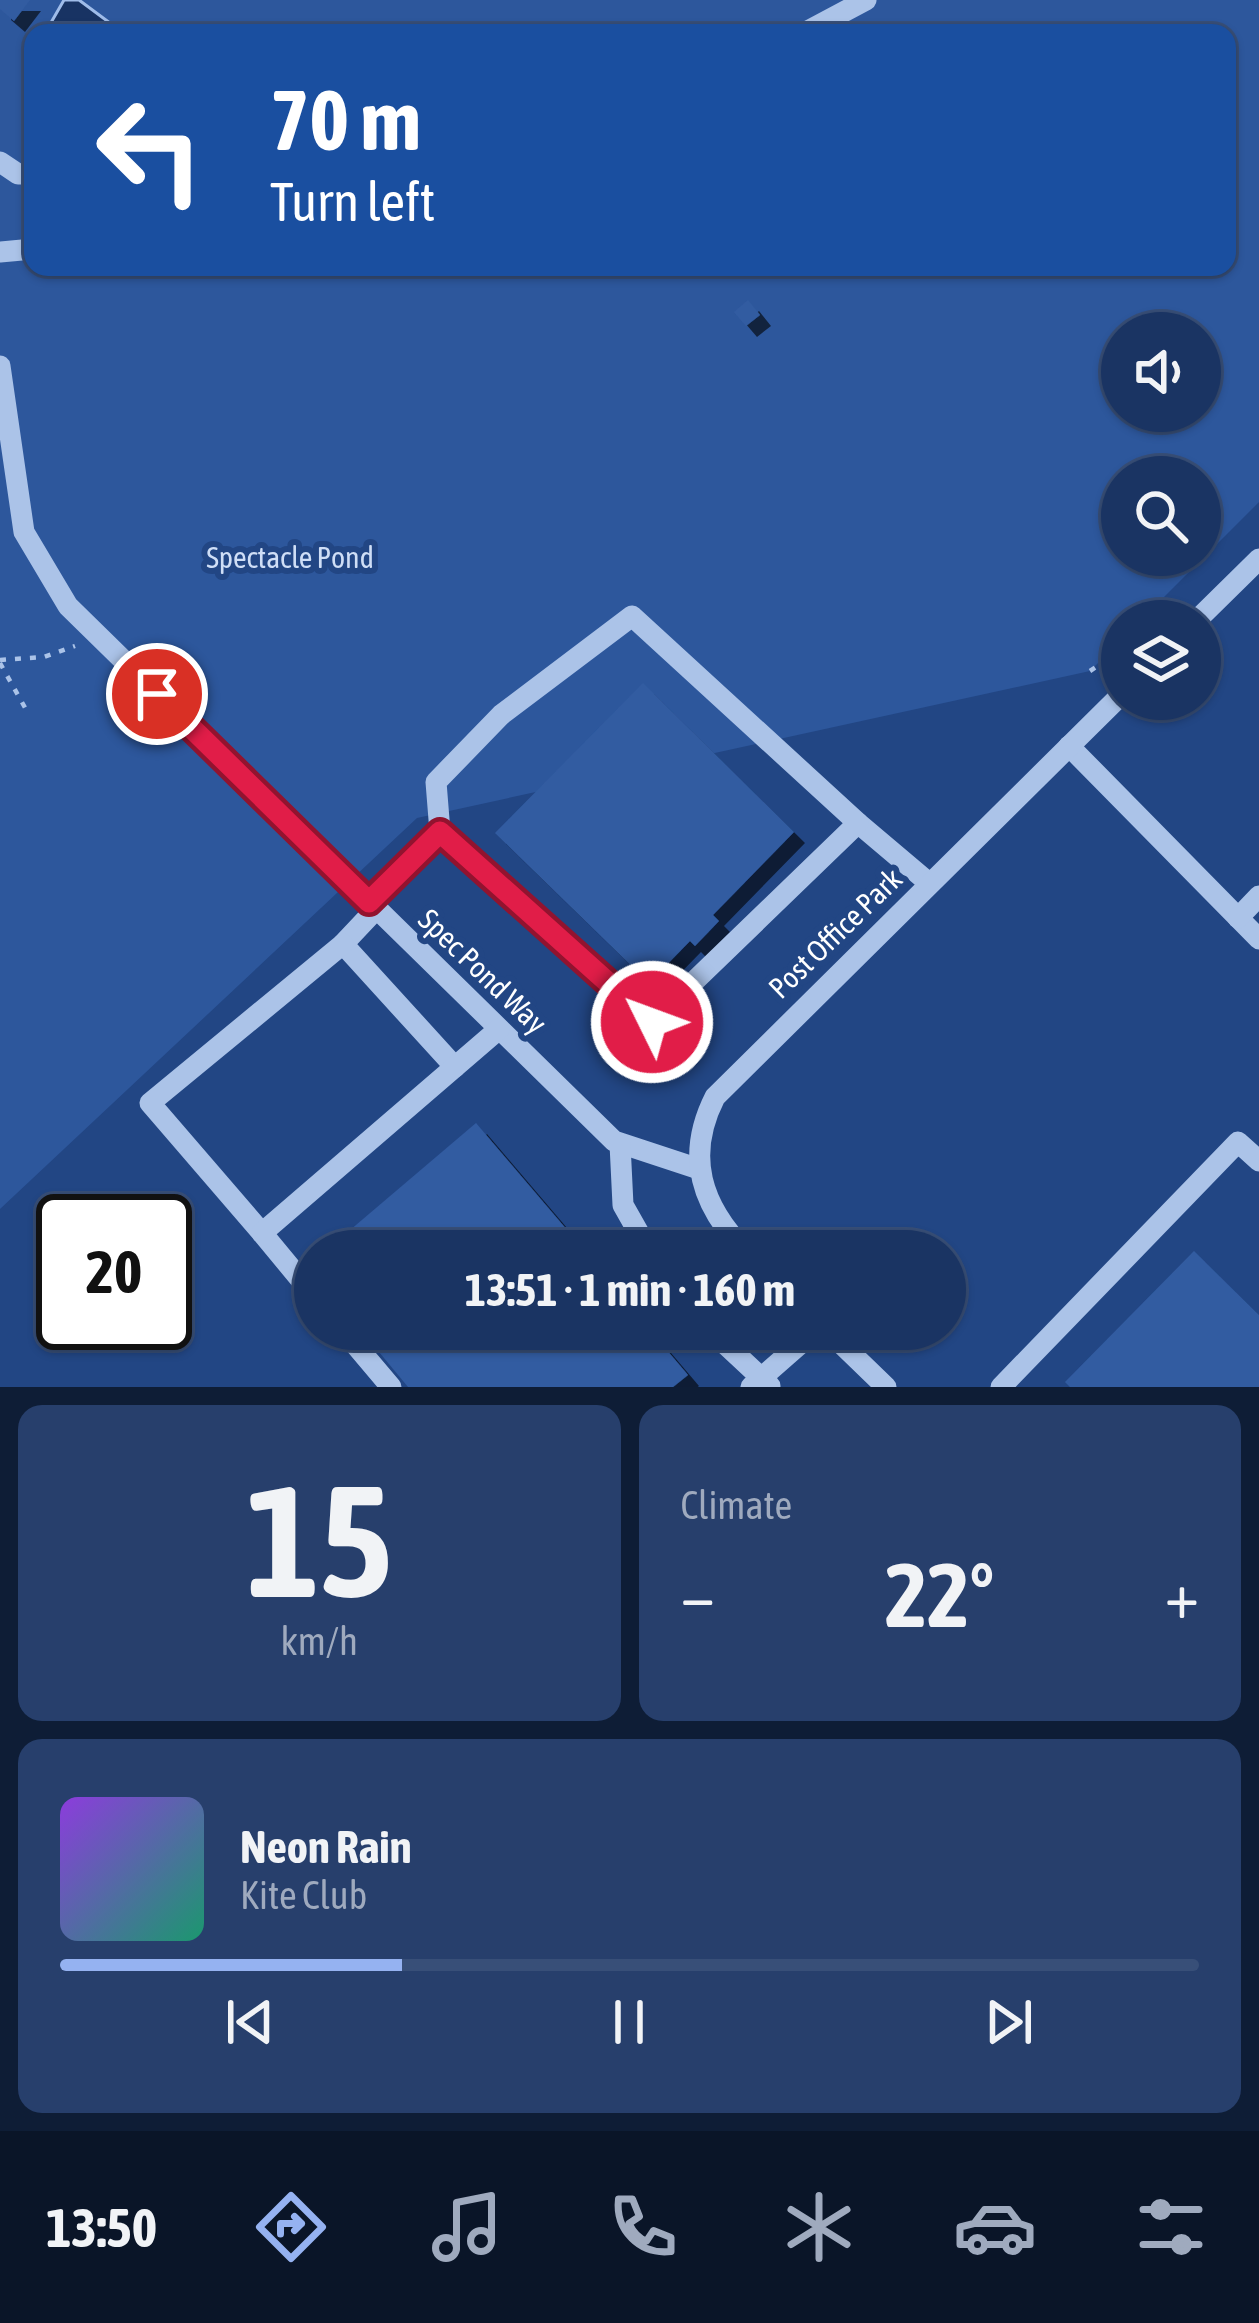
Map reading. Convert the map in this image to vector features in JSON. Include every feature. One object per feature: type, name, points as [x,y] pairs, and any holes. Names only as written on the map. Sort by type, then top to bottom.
[{"type":"street","points":[[821,24],[866,0]]},
{"type":"street","name":"Spec Pond Way","points":[[0,366],[24,532],[68,606],[620,1144],[698,1168]]},
{"type":"street","points":[[1221,601],[1254,575]]},
{"type":"street","points":[[858,823],[652,1022],[440,832],[436,782],[501,715],[632,616],[929,883]]},
{"type":"street","name":"Post Office Park","points":[[698,1168],[702,1121],[715,1097],[1101,715]]},
{"type":"street","points":[[1069,746],[1259,939]]},
{"type":"street","points":[[294,1272],[150,1103],[343,944],[440,832]]},
{"type":"street","points":[[1238,917],[1259,896]]},
{"type":"street","points":[[343,944],[455,1066]]},
{"type":"street","points":[[262,1233],[499,1029]]},
{"type":"street","points":[[1009,1384],[1238,1142],[1259,1161]]},
{"type":"street","points":[[620,1144],[623,1205],[637,1230]]},
{"type":"street","points":[[698,1168],[714,1214],[728,1230]]},
{"type":"street","points":[[360,1350],[391,1387]]},
{"type":"street","points":[[729,1350],[761,1384],[799,1350]]},
{"type":"street","points":[[845,1350],[886,1387]]},
{"type":"path","points":[[28,713],[0,661],[64,651],[93,631]]},
{"type":"path","points":[[1090,671],[1101,664]]},
{"type":"green space","name":"Spectacle Pond","points":[[0,0],[1259,0],[1259,502],[1221,540],[1221,456],[1101,456],[1101,576],[1185,576],[1161,600],[1101,600],[1101,660],[1090,671],[417,818],[0,1209]]},
{"type":"shaded area","points":[[64,0],[79,0],[111,24],[50,24]]},
{"type":"building","points":[[0,0],[30,0],[14,21],[0,9]]},
{"type":"building","points":[[748,300],[760,315],[746,326],[734,312]]},
{"type":"building","points":[[643,683],[794,832],[713,915],[719,921],[695,946],[690,941],[649,983],[495,833]]},
{"type":"building","points":[[476,1123],[567,1230],[350,1230]]},
{"type":"building","points":[[1194,1251],[1259,1315],[1259,1387],[1070,1387],[1065,1382]]},
{"type":"building","points":[[377,1350],[667,1350],[688,1375],[673,1387],[408,1387]]},
{"type":"route","points":[[157,694],[369,902],[440,832],[652,1022]]}]
